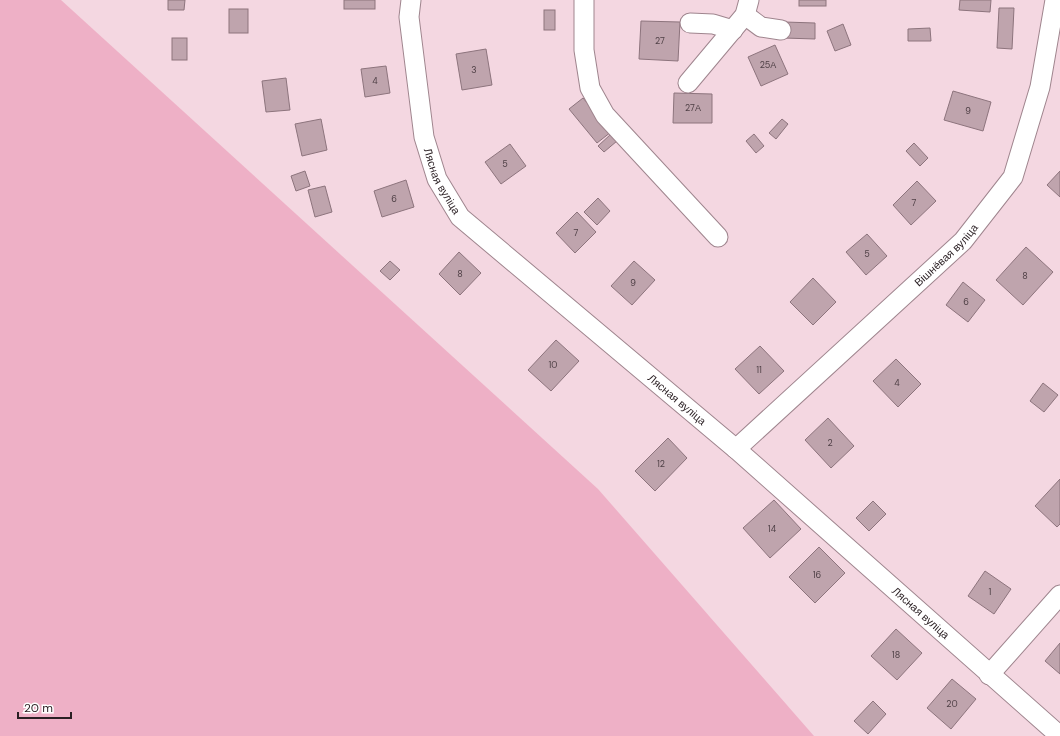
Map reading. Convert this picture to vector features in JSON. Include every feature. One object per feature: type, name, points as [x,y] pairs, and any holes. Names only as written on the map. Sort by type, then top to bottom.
[{"type":"street","name":"Лясная вуліца","points":[[411,0],[410,17],[424,137],[437,179],[460,217],[736,449],[989,676],[1060,736]]},
{"type":"street","points":[[584,0],[584,50],[590,88],[605,115],[718,237]]},
{"type":"street","name":"Вішнёвая вуліца","points":[[736,449],[963,241],[1013,177],[1040,87],[1055,0]]},
{"type":"street","points":[[688,83],[733,30],[747,7],[761,28],[781,30]]},
{"type":"street","points":[[690,23],[719,25],[733,30]]},
{"type":"street","points":[[989,676],[1060,595]]},
{"type":"shaded area","points":[[0,0],[61,0],[598,489],[814,736],[0,736]]},
{"type":"building","points":[[168,0],[185,0],[184,10],[168,10]]},
{"type":"building","points":[[344,0],[375,0],[375,9],[344,9]]},
{"type":"building","points":[[799,0],[826,0],[826,6],[799,6]]},
{"type":"building","points":[[960,0],[991,0],[990,12],[959,10]]},
{"type":"building","points":[[999,8],[1014,8],[1012,49],[997,48]]},
{"type":"building","points":[[229,9],[248,9],[248,33],[229,33]]},
{"type":"building","points":[[544,10],[555,10],[555,30],[544,30]]},
{"type":"building","points":[[641,21],[680,22],[678,61],[639,59]]},
{"type":"building","points":[[785,22],[815,23],[815,39],[784,38]]},
{"type":"building","points":[[843,24],[851,45],[835,51],[827,31]]},
{"type":"building","points":[[930,28],[931,41],[908,41],[908,29]]},
{"type":"building","points":[[172,38],[187,38],[187,60],[172,60]]},
{"type":"building","points":[[775,45],[788,74],[761,86],[748,57]]},
{"type":"building","points":[[486,49],[492,85],[462,90],[456,54]]},
{"type":"building","points":[[386,66],[390,93],[365,97],[361,69]]},
{"type":"building","points":[[286,78],[290,110],[266,112],[262,81]]},
{"type":"building","points":[[953,91],[991,102],[983,131],[944,120]]},
{"type":"building","points":[[674,93],[712,94],[712,123],[673,123]]},
{"type":"building","points":[[583,98],[611,132],[597,143],[569,109]]},
{"type":"building","points":[[321,119],[327,150],[302,156],[295,124]]},
{"type":"building","points":[[782,119],[788,124],[776,139],[769,133]]},
{"type":"building","points":[[611,134],[617,141],[604,152],[598,146]]},
{"type":"building","points":[[754,134],[764,146],[756,153],[746,141]]},
{"type":"building","points":[[914,143],[928,158],[920,166],[906,151]]},
{"type":"building","points":[[510,144],[526,166],[501,184],[485,162]]},
{"type":"building","points":[[305,171],[310,186],[296,191],[291,176]]},
{"type":"building","points":[[1060,171],[1060,197],[1047,185]]},
{"type":"building","points":[[406,180],[414,207],[382,217],[374,191]]},
{"type":"building","points":[[917,181],[936,201],[911,225],[893,205]]},
{"type":"building","points":[[325,186],[332,212],[315,217],[308,190]]},
{"type":"building","points":[[598,198],[610,211],[597,225],[584,212]]},
{"type":"building","points":[[577,212],[596,232],[575,253],[556,233]]},
{"type":"building","points":[[867,234],[887,256],[866,275],[846,252]]},
{"type":"building","points":[[1026,247],[1053,272],[1023,305],[996,280]]},
{"type":"building","points":[[459,252],[481,273],[460,295],[439,274]]},
{"type":"building","points":[[390,261],[400,270],[390,280],[380,271]]},
{"type":"building","points":[[634,261],[655,280],[632,305],[611,286]]},
{"type":"building","points":[[813,278],[836,302],[813,325],[790,302]]},
{"type":"building","points":[[963,282],[985,300],[968,322],[946,305]]},
{"type":"building","points":[[556,340],[579,361],[551,391],[528,370]]},
{"type":"building","points":[[760,346],[784,371],[759,394],[735,369]]},
{"type":"building","points":[[896,359],[921,384],[898,407],[873,381]]},
{"type":"building","points":[[1043,383],[1058,395],[1044,412],[1030,401]]},
{"type":"building","points":[[828,418],[854,446],[831,468],[805,440]]},
{"type":"building","points":[[668,438],[687,458],[655,491],[635,471]]},
{"type":"building","points":[[1060,479],[1060,524],[1057,527],[1035,506]]},
{"type":"building","points":[[774,500],[801,529],[770,558],[743,528]]},
{"type":"building","points":[[873,501],[886,514],[869,531],[856,518]]},
{"type":"building","points":[[819,547],[845,573],[815,603],[789,577]]},
{"type":"building","points":[[985,571],[1011,589],[994,614],[968,596]]},
{"type":"building","points":[[896,629],[922,653],[897,680],[871,656]]},
{"type":"building","points":[[1060,643],[1060,674],[1045,661]]},
{"type":"building","points":[[952,679],[976,699],[951,729],[927,708]]},
{"type":"building","points":[[873,701],[886,714],[868,734],[854,721]]}]
